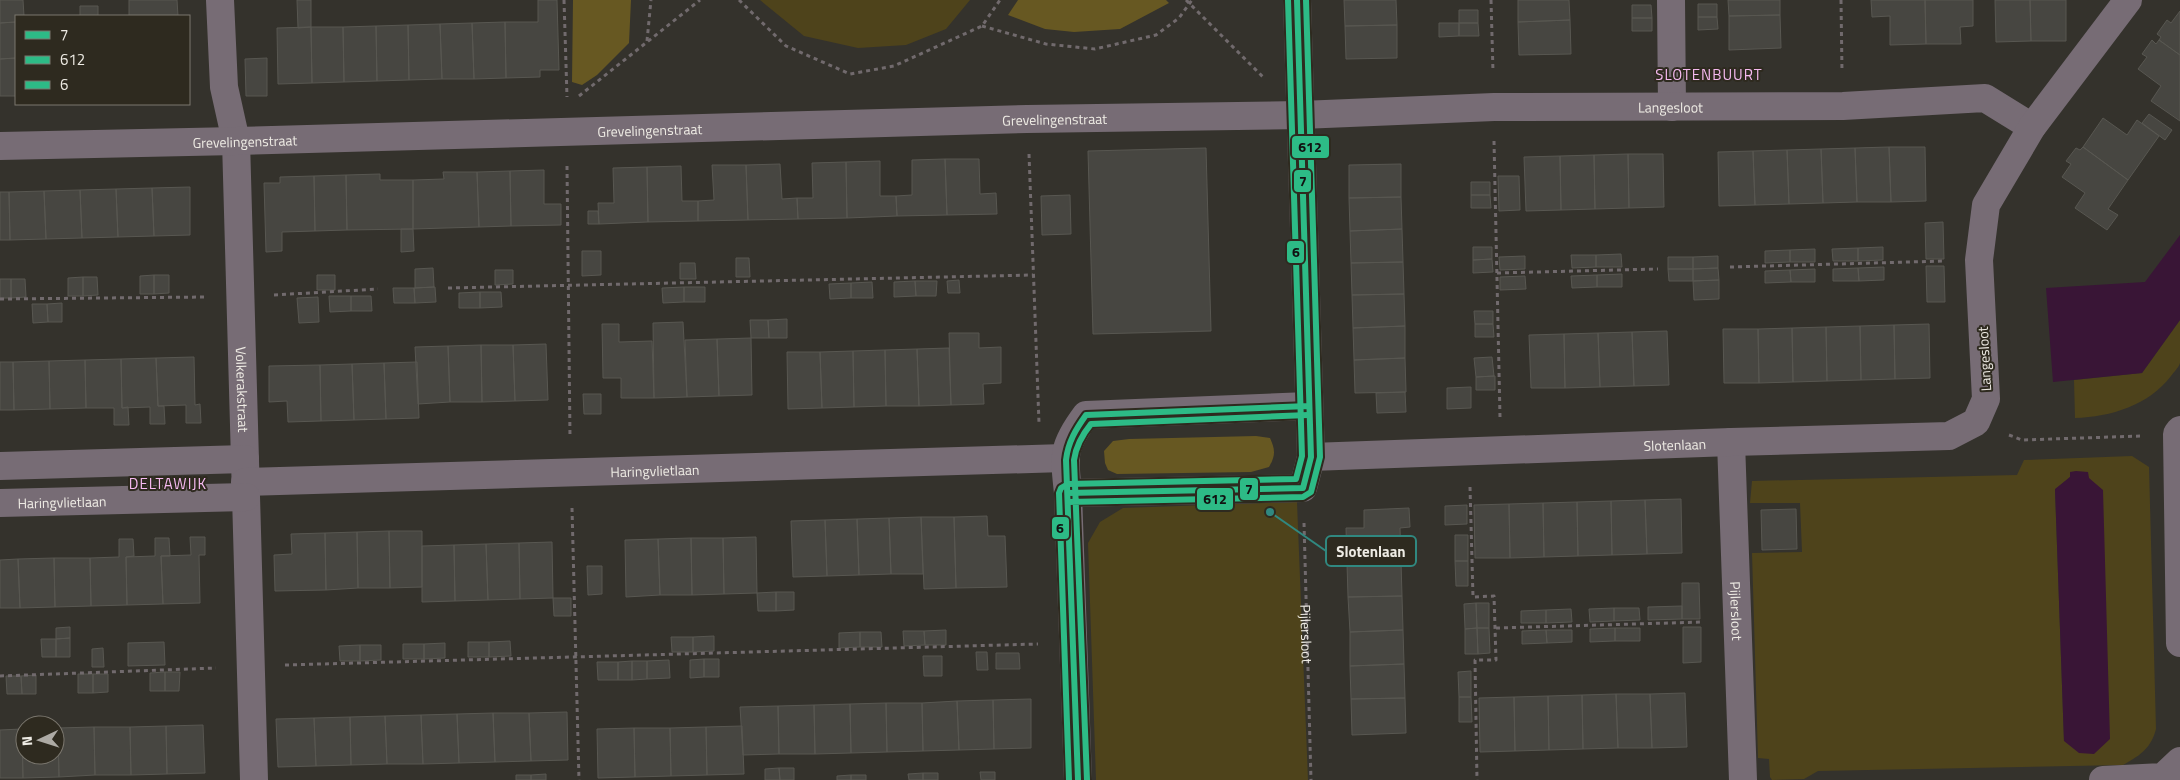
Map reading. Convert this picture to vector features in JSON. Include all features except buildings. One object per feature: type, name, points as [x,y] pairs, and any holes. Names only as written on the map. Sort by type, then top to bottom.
[{"type":"street","name":"Volkerakstraat","points":[[220,0],[224,87],[236,141],[254,780]]},
{"type":"street","points":[[1068,493],[1303,488],[1311,457],[1297,0]]},
{"type":"street","points":[[1671,0],[1672,106]]},
{"type":"street","name":"Langesloot","points":[[1976,422],[1986,398],[1979,260],[1986,205],[2032,127],[2128,0]]},
{"type":"street","name":"Langesloot","points":[[1301,115],[1494,107],[1843,106],[1985,98],[2032,127]]},
{"type":"street","name":"Grevelingenstraat","points":[[0,146],[236,141],[566,119],[1028,119],[1301,115]]},
{"type":"street","points":[[1078,780],[1068,493],[1052,459],[1086,415],[1308,406]]},
{"type":"street","name":"Slotenlaan","points":[[1311,457],[1949,436],[1976,422]]},
{"type":"street","points":[[2178,432],[2180,643]]},
{"type":"street","name":"Pijlersloot","points":[[1730,442],[1743,780]]},
{"type":"street","name":"Haringvlietlaan","points":[[0,503],[245,479],[1052,459]]},
{"type":"street","name":"Haringvlietlaan","points":[[0,466],[245,479]]},
{"type":"street","points":[[2103,780],[2163,777],[2180,761]]},
{"type":"path","points":[[564,0],[566,119]]},
{"type":"path","points":[[647,42],[652,0]]},
{"type":"path","points":[[566,119],[647,42],[700,0]]},
{"type":"path","points":[[739,0],[786,46],[850,74],[894,66],[982,26],[1000,0]]},
{"type":"path","points":[[1491,0],[1501,450]]},
{"type":"path","points":[[1841,0],[1843,106]]},
{"type":"path","points":[[982,26],[1046,44],[1095,49],[1156,35],[1179,18],[1189,1],[1301,115]]},
{"type":"path","points":[[1028,119],[1033,275],[1052,459]]},
{"type":"path","points":[[1730,267],[1979,260]]},
{"type":"path","points":[[1497,273],[1658,269]]},
{"type":"path","points":[[448,288],[1033,275]]},
{"type":"path","points":[[0,299],[240,297],[378,289]]},
{"type":"path","points":[[1976,422],[2022,440],[2178,432]]},
{"type":"path","points":[[1468,451],[1473,597],[1494,596],[1496,628],[1496,660],[1475,660],[1477,780]]},
{"type":"path","name":"Pijlersloot","points":[[1303,488],[1311,780]]},
{"type":"path","points":[[1496,628],[1737,621]]},
{"type":"path","points":[[0,676],[250,666],[1072,643]]},
{"type":"shaded area","points":[[573,0],[631,0],[629,43],[597,75],[582,85],[572,82]]},
{"type":"shaded area","points":[[760,0],[970,0],[946,29],[906,45],[858,48],[804,36]]},
{"type":"shaded area","points":[[1018,0],[1166,0],[1169,3],[1120,29],[1074,32],[1045,29],[1008,15]]},
{"type":"shaded area","points":[[2180,235],[2180,320],[2142,373],[2053,382],[2046,288],[2145,282]]},
{"type":"shaded area","points":[[2180,320],[2180,363],[2162,386],[2152,395],[2128,408],[2102,415],[2075,418],[2074,380],[2142,373]]},
{"type":"shaded area","points":[[1256,436],[1270,438],[1274,455],[1269,467],[1251,472],[1117,474],[1108,470],[1105,463],[1104,451],[1113,441]]},
{"type":"shaded area","points":[[2132,456],[2149,467],[2156,729],[2148,746],[2135,758],[2123,765],[1818,771],[1804,779],[1772,780],[1770,777],[1769,759],[1758,758],[1752,553],[1802,552],[1800,503],[1750,503],[1752,481],[2017,475],[2024,460]],"holes":[[[2070,477],[2064,741],[2055,490]]]},
{"type":"shaded area","points":[[2070,472],[2088,472],[2089,478],[2103,490],[2110,739],[2094,754],[2079,753],[2064,741],[2055,489],[2070,477]]},
{"type":"shaded area","points":[[1297,502],[1308,780],[1096,780],[1088,543],[1100,522],[1123,508]]},
{"type":"transit line","name":"6","points":[[1069,780],[1059,493],[1061,488],[1068,484],[1296,479],[1302,456],[1288,0]]},
{"type":"transit line","name":"7","points":[[1068,493],[1303,488],[1311,457],[1297,0]]},
{"type":"transit line","name":"612","points":[[1068,502],[1303,497],[1311,492],[1320,457],[1306,0]]},
{"type":"transit line","name":"7","points":[[1078,780],[1066,460],[1073,436],[1079,425],[1086,415],[1308,406]]},
{"type":"transit line","name":"612","points":[[1087,780],[1074,460],[1082,437],[1091,424],[1308,415]]},
{"type":"place","name":"Slotenlaan","points":[[1270,512]]},
{"type":"district","name":"SLOTENBUURT","points":[[1709,74]]},
{"type":"district","name":"DELTAWIJK","points":[[168,483]]}]
